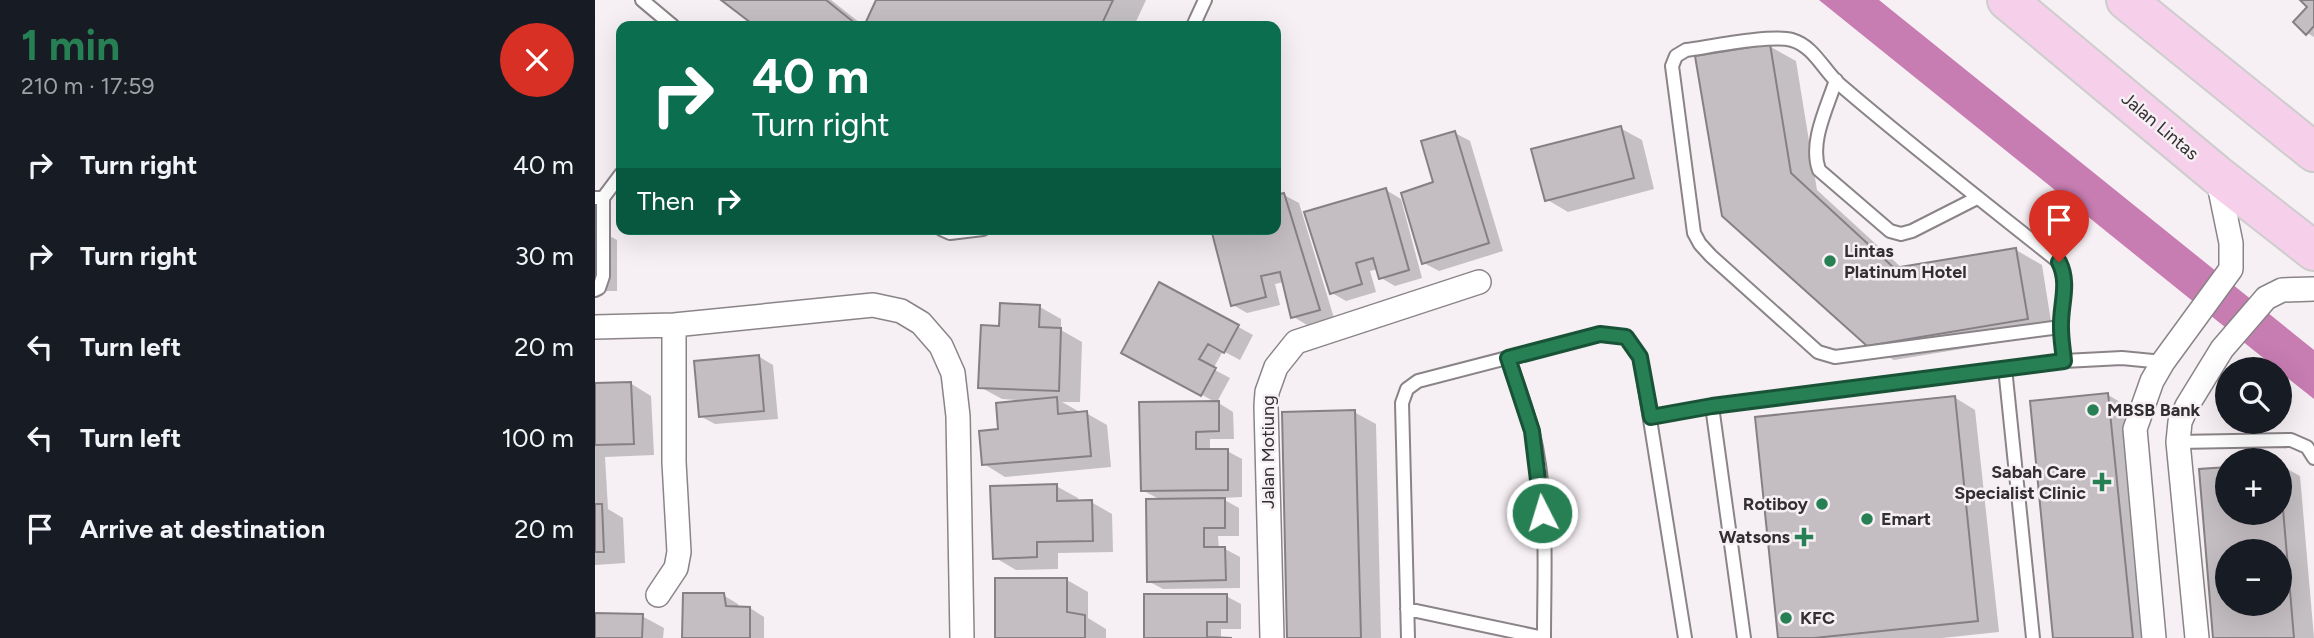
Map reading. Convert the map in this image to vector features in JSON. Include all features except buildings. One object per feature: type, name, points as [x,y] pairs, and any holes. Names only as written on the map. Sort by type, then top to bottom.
[{"type":"highway","name":"Jalan Lintas","points":[[2007,0],[2314,251]]},
{"type":"highway","points":[[2126,0],[2314,152]]},
{"type":"street","points":[[2154,638],[2136,429],[2152,381],[2163,362],[2231,269],[2231,243],[2217,174]]},
{"type":"street","name":"Jalan Motiung","points":[[1272,638],[1266,406],[1267,393],[1276,367],[1296,342],[1479,282]]},
{"type":"street","points":[[2197,638],[2178,442],[2180,422],[2222,348],[2266,298],[2282,290],[2314,289]]},
{"type":"street","points":[[595,327],[674,325],[873,305],[901,311],[921,323],[941,346],[953,373],[958,416],[962,638]]},
{"type":"street","points":[[659,595],[676,568],[679,552],[674,462],[674,325]]},
{"type":"lane","points":[[642,0],[667,21]]},
{"type":"lane","points":[[1195,21],[1205,0]]},
{"type":"lane","points":[[2060,327],[1835,357],[1818,352],[1700,244],[1694,233],[1673,79],[1672,66],[1675,56],[1686,50],[1775,38],[1791,39],[1805,45],[1836,80],[1977,198],[2059,262],[2064,272],[2065,285],[2060,327],[2064,361]]},
{"type":"lane","points":[[1836,80],[1816,146],[1815,158],[1819,170],[1890,231],[1901,234],[1912,231],[1977,198]]},
{"type":"lane","points":[[595,290],[599,288],[603,276],[599,198],[616,179]]},
{"type":"lane","points":[[1408,638],[1402,403],[1407,389],[1418,381],[1600,334],[1626,337],[1640,357],[1685,638]]},
{"type":"lane","points":[[1407,609],[1544,638],[1541,489],[1532,431],[1508,358]]},
{"type":"lane","points":[[1651,417],[1712,406],[2064,361],[2122,358],[2163,362]]},
{"type":"lane","points":[[2005,368],[2033,638]]},
{"type":"lane","points":[[1712,406],[1744,638]]},
{"type":"lane","points":[[2178,442],[2291,440],[2307,447],[2314,458]]},
{"type":"shaded area","points":[[1819,0],[1879,0],[2314,350],[2314,399],[2292,382],[2292,357],[2262,357]]},
{"type":"place","name":"Lintas Platinum Hotel","points":[[1830,261]]},
{"type":"place","name":"MBSB Bank","points":[[2093,410]]},
{"type":"place","name":"Sabah Care Specialist Clinic","points":[[2102,482]]},
{"type":"place","name":"Rotiboy","points":[[1822,504]]},
{"type":"place","name":"Emart","points":[[1867,519]]},
{"type":"place","name":"Watsons","points":[[1804,537]]},
{"type":"place","name":"KFC","points":[[1786,618]]},
{"type":"route","points":[[1542,513],[1532,431],[1508,358],[1600,334],[1626,337],[1640,357],[1651,417],[1712,406],[2064,361],[2060,327],[2065,285],[2064,272],[2059,262]]}]
